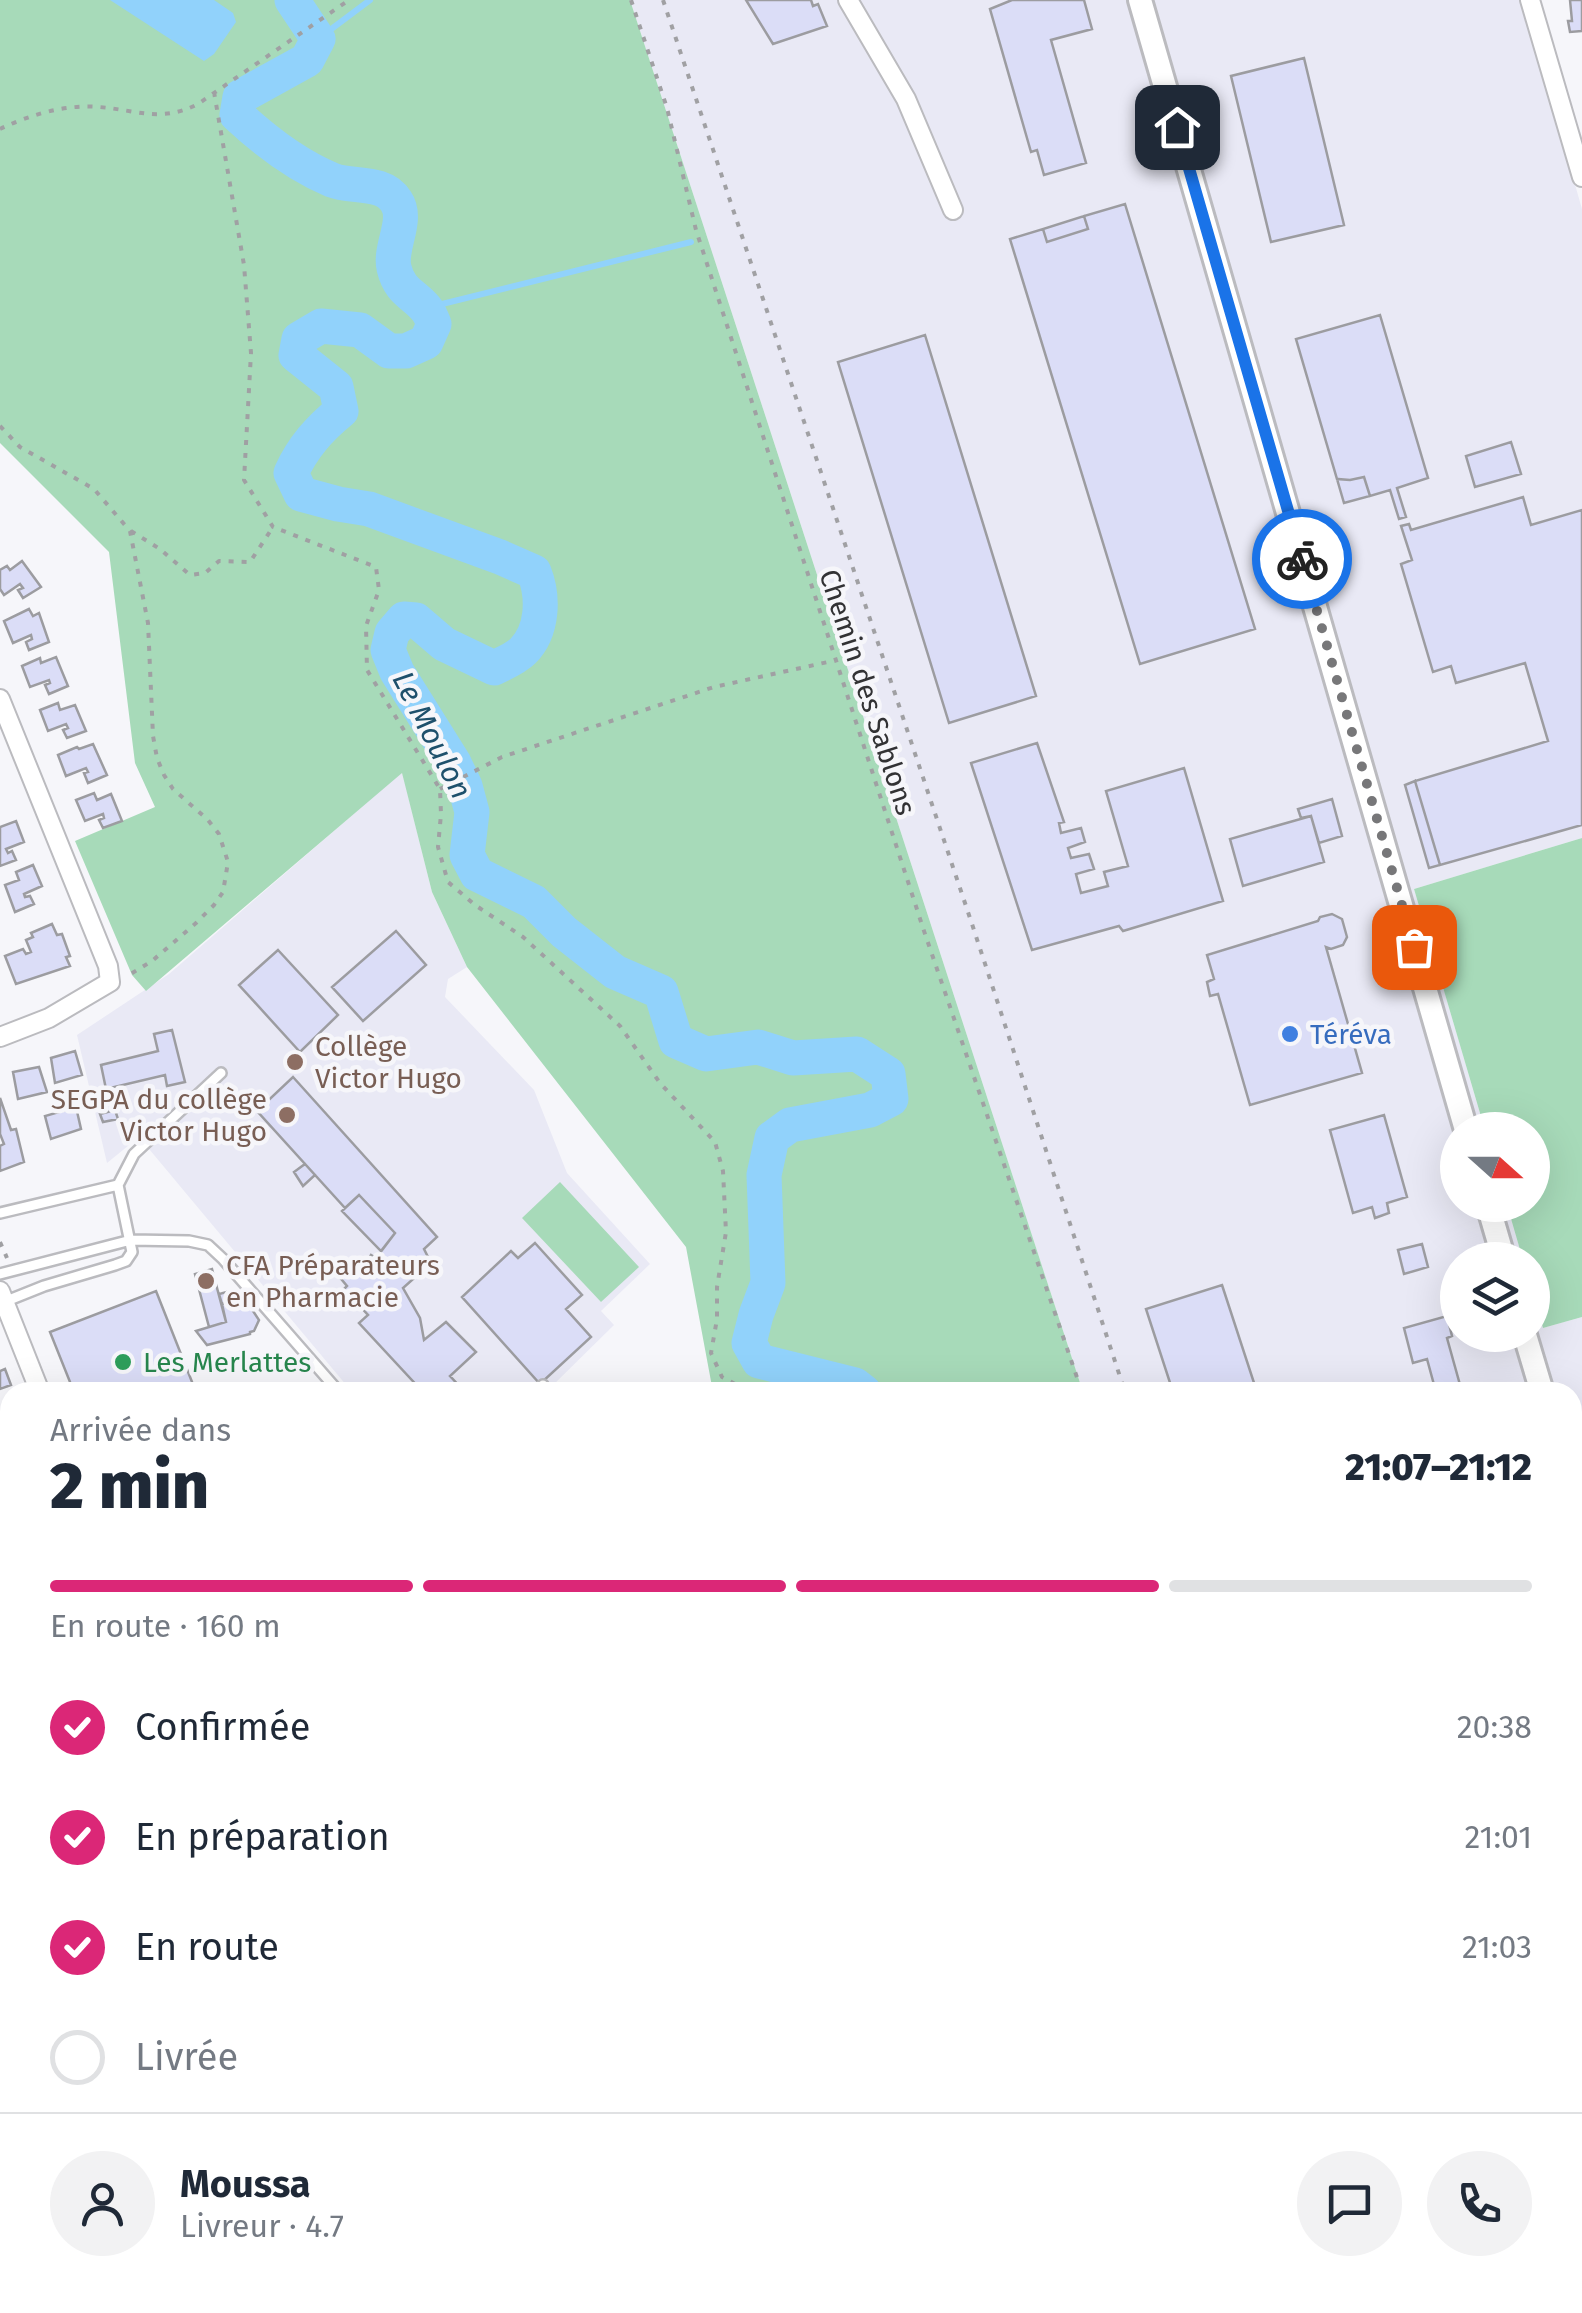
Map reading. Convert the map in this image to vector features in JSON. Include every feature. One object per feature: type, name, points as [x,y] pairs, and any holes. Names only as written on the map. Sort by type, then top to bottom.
[{"type":"main road","points":[[1140,0],[1461,1112]]},
{"type":"main road","points":[[1530,1352],[1539,1382]]},
{"type":"street","points":[[848,0],[906,99],[953,210]]},
{"type":"street","points":[[1530,0],[1582,176]]},
{"type":"street","points":[[0,700],[108,966],[110,982],[49,1018],[0,1037]]},
{"type":"street","points":[[2,1297],[6,1322],[35,1382]]},
{"type":"lane","points":[[2,1297],[126,1261],[132,1252],[118,1186],[134,1154],[221,1073]]},
{"type":"lane","points":[[0,1212],[118,1186]]},
{"type":"lane","points":[[0,1274],[130,1240],[190,1241],[208,1246],[329,1382]]},
{"type":"path","points":[[0,129],[33,116],[82,107],[180,113],[349,0]]},
{"type":"path","name":"Chemin des Sablons","points":[[632,0],[667,108],[696,230],[924,931],[1079,1382]]},
{"type":"path","points":[[663,0],[1122,1382]]},
{"type":"path","points":[[214,92],[244,266],[251,353],[244,480],[273,527],[376,567],[379,590],[366,626],[367,670],[440,789],[438,847],[448,882],[523,937],[620,1026],[660,1083],[714,1142],[724,1172],[726,1232],[712,1352],[722,1377],[731,1382]]},
{"type":"path","points":[[0,426],[20,447],[94,490],[130,531],[160,549],[190,575],[204,574],[219,561],[250,562],[273,527]]},
{"type":"path","points":[[110,982],[152,961],[196,924],[223,892],[228,862],[219,834],[173,789],[158,758],[152,736],[148,622],[130,531]]},
{"type":"path","points":[[440,789],[502,758],[714,687],[836,660]]},
{"type":"shaded area","points":[[630,0],[1522,0],[1582,209],[1582,838],[1414,889],[1480,1112],[1440,1112],[1440,1222],[1512,1222],[1518,1242],[1440,1242],[1440,1352],[1550,1352],[1550,1326],[1582,1317],[1582,1382],[1080,1382]]},
{"type":"shaded area","name":"Collège Victor Hugo","points":[[402,772],[432,892],[467,967],[448,979],[445,997],[534,1090],[567,1173],[650,1264],[601,1311],[614,1325],[556,1382],[344,1382],[139,1137],[107,1163],[77,1035],[169,974]]},
{"type":"green space","points":[[0,0],[630,0],[1080,1382],[711,1382],[686,1247],[467,967],[432,892],[402,773],[146,991],[132,975],[75,841],[155,807],[135,763],[109,552],[0,443]]},
{"type":"green space","points":[[1582,838],[1582,1317],[1550,1326],[1550,1242],[1518,1242],[1512,1222],[1550,1222],[1550,1112],[1480,1112],[1414,889]]},
{"type":"green space","points":[[560,1182],[639,1267],[601,1302],[522,1218]]},
{"type":"water","points":[[110,0],[214,0],[233,13],[236,22],[214,54],[204,61]]},
{"type":"building","points":[[746,0],[811,0],[813,6],[818,4],[827,26],[773,44]]},
{"type":"building","points":[[1012,0],[1084,0],[1092,29],[1051,40],[1086,163],[1044,175],[1037,150],[1031,152],[990,9]]},
{"type":"building","points":[[1570,0],[1582,0],[1582,31],[1570,32]]},
{"type":"building","points":[[1304,58],[1344,225],[1271,242],[1231,76]]},
{"type":"building","points":[[1125,204],[1255,629],[1140,664],[1010,239],[1043,229],[1047,242],[1088,229],[1084,216]]},
{"type":"building","points":[[1084,216],[1088,229],[1047,242],[1043,229]]},
{"type":"building","points":[[1380,315],[1428,478],[1397,488],[1406,517],[1399,519],[1390,490],[1370,496],[1364,477],[1337,479],[1296,339]]},
{"type":"building","points":[[925,335],[1036,696],[949,723],[838,362]]},
{"type":"building","points":[[1511,442],[1521,474],[1475,487],[1466,456]]},
{"type":"building","points":[[1364,477],[1370,496],[1344,503],[1337,479]]},
{"type":"building","points":[[1523,497],[1531,525],[1582,510],[1582,825],[1440,865],[1415,781],[1548,741],[1525,663],[1456,683],[1451,666],[1433,672],[1401,564],[1412,560],[1401,526],[1409,524],[1411,530]]},
{"type":"building","points":[[22,561],[41,587],[23,598],[18,590],[23,588],[20,584],[4,595],[0,589],[0,570],[7,566],[10,570]]},
{"type":"building","points":[[29,609],[33,616],[39,613],[49,642],[29,650],[26,642],[32,639],[31,635],[13,643],[4,621]]},
{"type":"building","points":[[56,657],[68,686],[49,694],[45,685],[49,680],[30,687],[22,666],[40,658],[41,663]]},
{"type":"building","points":[[58,703],[60,710],[75,705],[86,731],[67,738],[63,730],[68,728],[66,724],[48,731],[40,710]]},
{"type":"building","points":[[1037,743],[1064,822],[1059,823],[1061,833],[1081,828],[1085,842],[1068,848],[1071,858],[1089,854],[1094,869],[1076,874],[1081,893],[1108,886],[1104,872],[1128,866],[1106,791],[1184,768],[1223,901],[1123,931],[1119,926],[1032,950],[971,763]]},
{"type":"building","points":[[93,744],[107,775],[88,783],[86,768],[66,776],[58,755]]},
{"type":"building","points":[[1415,781],[1440,865],[1429,868],[1405,785]]},
{"type":"building","points":[[94,793],[97,800],[111,794],[122,821],[103,828],[99,820],[104,818],[103,814],[85,821],[76,800]]},
{"type":"building","points":[[1332,799],[1342,836],[1319,843],[1311,816],[1301,818],[1298,809]]},
{"type":"building","points":[[1311,816],[1324,862],[1243,886],[1230,839]]},
{"type":"building","points":[[16,821],[24,842],[6,849],[8,853],[12,851],[16,860],[0,866],[0,827]]},
{"type":"building","points":[[33,865],[42,886],[24,894],[34,904],[15,912],[5,885],[19,880],[16,872]]},
{"type":"building","name":"Téréva","points":[[1332,914],[1342,919],[1347,937],[1343,945],[1326,947],[1362,1073],[1250,1105],[1218,994],[1210,996],[1207,982],[1214,979],[1207,955]]},
{"type":"building","points":[[52,924],[57,935],[62,934],[70,966],[16,984],[5,956],[23,949],[26,954],[31,952],[26,940],[33,937],[31,933]]},
{"type":"building","points":[[396,931],[426,965],[363,1021],[332,987]]},
{"type":"building","points":[[278,950],[338,1015],[300,1052],[239,985]]},
{"type":"building","points":[[172,1030],[185,1082],[167,1086],[165,1075],[106,1089],[101,1065],[158,1051],[154,1034]]},
{"type":"building","points":[[75,1051],[82,1075],[55,1083],[51,1058]]},
{"type":"building","points":[[39,1067],[47,1092],[18,1099],[13,1072]]},
{"type":"building","points":[[293,1077],[437,1237],[424,1249],[431,1263],[403,1288],[420,1318],[424,1340],[446,1322],[476,1352],[450,1376],[456,1382],[414,1382],[359,1323],[368,1315],[344,1289],[347,1286],[337,1274],[344,1267],[359,1273],[371,1255],[376,1258],[395,1233],[359,1195],[345,1208],[257,1111]]},
{"type":"building","points":[[0,1098],[11,1130],[16,1129],[24,1162],[0,1171],[0,1146],[4,1144],[0,1134]]},
{"type":"building","points":[[76,1107],[81,1129],[51,1139],[45,1116]]},
{"type":"building","points":[[115,1110],[118,1119],[103,1122],[100,1114]]},
{"type":"building","points":[[1384,1115],[1407,1197],[1387,1203],[1389,1213],[1375,1218],[1372,1207],[1353,1213],[1330,1130]]},
{"type":"building","points":[[305,1164],[315,1175],[303,1186],[294,1172]]},
{"type":"building","points":[[359,1195],[395,1233],[381,1251],[342,1211]]},
{"type":"building","points":[[535,1243],[582,1295],[566,1309],[591,1337],[542,1382],[462,1297],[511,1251],[518,1258]]},
{"type":"building","points":[[1422,1244],[1428,1267],[1404,1274],[1398,1250]]},
{"type":"building","points":[[212,1269],[226,1322],[209,1327],[195,1274]]},
{"type":"building","points":[[1222,1285],[1254,1382],[1170,1382],[1146,1309]]},
{"type":"building","name":"Les Merlattes","points":[[156,1291],[192,1382],[70,1382],[50,1332]]},
{"type":"building","points":[[230,1291],[232,1302],[222,1304],[219,1294]]},
{"type":"building","points":[[232,1302],[234,1307],[247,1302],[259,1320],[254,1331],[207,1345],[196,1331],[226,1322],[222,1304]]},
{"type":"building","points":[[1440,1318],[1440,1352],[1451,1352],[1459,1382],[1433,1382],[1427,1359],[1413,1363],[1404,1328]]},
{"type":"building","points":[[5,1369],[10,1382],[0,1382],[0,1371]]},
{"type":"waterway","name":"Le Moulon","points":[[292,0],[318,39],[307,60],[240,97],[237,115],[282,152],[319,174],[390,194],[400,217],[394,268],[404,288],[427,310],[434,324],[426,342],[406,351],[389,351],[360,330],[321,326],[299,339],[296,355],[336,387],[341,411],[312,439],[291,473],[301,494],[369,509],[534,572],[540,603],[538,624],[530,643],[509,661],[494,668],[444,644],[416,620],[404,619],[392,633],[388,650],[397,672],[465,786],[472,812],[467,855],[477,874],[534,902],[564,932],[615,972],[661,992],[676,1041],[706,1054],[758,1047],[793,1058],[857,1054],[888,1074],[891,1099],[870,1110],[790,1125],[772,1138],[764,1175],[768,1283],[749,1343],[759,1361],[843,1382]]},
{"type":"waterway","points":[[318,39],[370,0]]},
{"type":"waterway","points":[[426,308],[691,242]]},
{"type":"way so far","points":[[1302,559],[1414,947]]},
{"type":"place","name":"Téréva","points":[[1290,1034]]},
{"type":"place","name":"Collège Victor Hugo","points":[[295,1062]]},
{"type":"place","name":"SEGPA du collège Victor Hugo","points":[[287,1115]]},
{"type":"place","name":"CFA Préparateurs en Pharmacie","points":[[206,1281]]},
{"type":"place","name":"Les Merlattes","points":[[123,1362]]},
{"type":"route","points":[[1177,127],[1302,559]]}]
